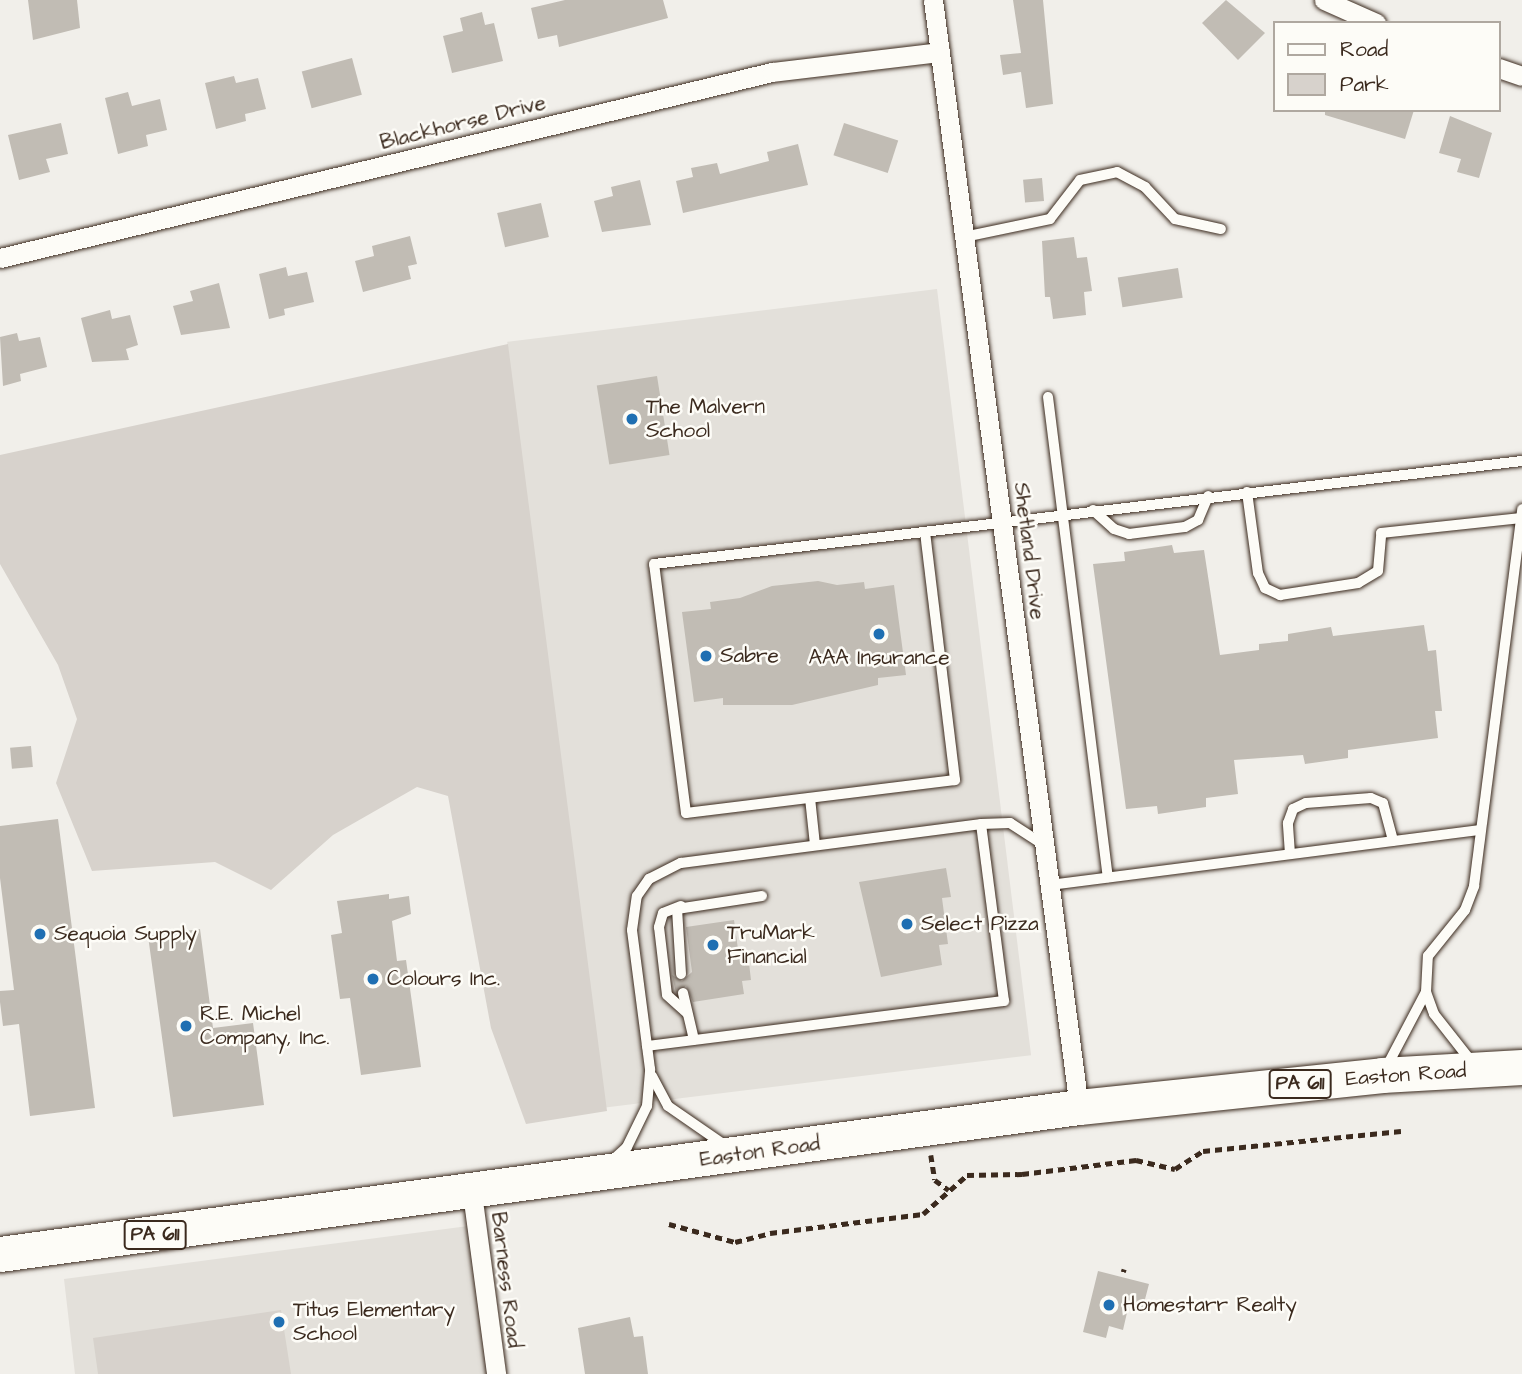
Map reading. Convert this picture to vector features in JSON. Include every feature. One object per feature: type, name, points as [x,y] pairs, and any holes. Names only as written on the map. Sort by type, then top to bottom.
[{"type":"highway","name":"Easton Road","points":[[0,1254],[472,1192],[1079,1107],[1382,1075],[1522,1067]]},
{"type":"street","name":"Shetland Drive","points":[[933,0],[1079,1107]]},
{"type":"street","points":[[1324,0],[1371,21]]},
{"type":"street","name":"Blackhorse Drive","points":[[0,258],[772,72],[940,52]]},
{"type":"street","points":[[1501,69],[1522,76]]},
{"type":"street","name":"Barness Road","points":[[472,1192],[496,1374]]},
{"type":"lane","points":[[964,237],[1050,219],[1080,180],[1117,172],[1145,187],[1175,219],[1221,229]]},
{"type":"lane","points":[[1048,397],[1108,877]]},
{"type":"lane","points":[[925,532],[955,780],[686,813],[654,564],[1208,496],[1522,461]]},
{"type":"lane","points":[[1247,492],[1258,573],[1265,588],[1280,595],[1358,583],[1378,571],[1381,533],[1521,513],[1474,886],[1465,910],[1428,956],[1426,992],[1434,1014],[1478,1069]]},
{"type":"lane","points":[[1093,510],[1114,529],[1129,534],[1185,527],[1198,520],[1208,496]]},
{"type":"lane","points":[[810,798],[815,845]]},
{"type":"lane","points":[[1290,854],[1288,823],[1293,809],[1306,803],[1371,798],[1383,803],[1392,841]]},
{"type":"lane","points":[[600,1172],[626,1147],[641,1124],[650,1069],[632,930],[637,896],[649,879],[681,863],[981,824],[1010,823],[1045,846]]},
{"type":"lane","points":[[647,1046],[1004,1002],[981,824]]},
{"type":"lane","points":[[1050,885],[1481,830]]},
{"type":"lane","points":[[687,1013],[667,995],[659,927],[663,913],[681,905],[762,896]]},
{"type":"lane","points":[[681,905],[675,917],[681,974]]},
{"type":"lane","points":[[1382,1075],[1426,992]]},
{"type":"lane","points":[[683,993],[694,1040]]},
{"type":"lane","points":[[650,1069],[668,1106],[689,1124],[742,1154]]},
{"type":"path","points":[[928,1128],[935,1180],[949,1190]]},
{"type":"path","points":[[669,1224],[736,1242],[770,1233],[916,1216],[929,1212],[967,1175],[1022,1174],[1136,1160],[1175,1169],[1203,1151],[1401,1131]]},
{"type":"shaded area","points":[[937,289],[1031,1055],[601,1108],[507,342]]},
{"type":"shaded area","name":"Titus Elementary School","points":[[476,1225],[496,1374],[75,1374],[64,1279]]},
{"type":"green space","points":[[508,344],[607,1111],[526,1124],[491,1028],[448,796],[417,787],[333,835],[271,890],[215,862],[92,871],[56,783],[77,719],[58,665],[0,564],[0,455]]},
{"type":"green space","points":[[281,1310],[291,1374],[98,1374],[93,1338]]},
{"type":"building","points":[[28,0],[77,0],[80,28],[33,40]]},
{"type":"building","points":[[565,0],[663,0],[668,18],[559,47],[557,35],[538,39],[531,8]]},
{"type":"building","points":[[1013,0],[1043,0],[1053,104],[1026,108],[1021,72],[1003,75],[1000,55],[1021,53]]},
{"type":"building","points":[[1226,0],[1265,33],[1238,60],[1202,23]]},
{"type":"building","points":[[482,12],[485,25],[494,23],[503,61],[452,73],[443,36],[463,31],[460,18]]},
{"type":"building","points":[[352,58],[362,95],[312,108],[302,71]]},
{"type":"building","points":[[234,76],[236,83],[258,78],[266,109],[245,114],[246,121],[216,129],[205,83]]},
{"type":"building","points":[[128,92],[132,106],[160,99],[167,130],[146,135],[148,146],[118,154],[105,98]]},
{"type":"building","points":[[1325,112],[1413,112],[1405,139],[1325,115]]},
{"type":"building","points":[[1450,116],[1492,133],[1479,178],[1457,172],[1461,159],[1439,153]]},
{"type":"building","points":[[61,123],[68,154],[46,159],[50,172],[19,180],[8,135]]},
{"type":"building","points":[[844,123],[898,141],[888,173],[833,155]]},
{"type":"building","points":[[798,144],[808,185],[683,213],[676,181],[693,177],[691,168],[717,163],[720,174],[769,161],[767,152]]},
{"type":"building","points":[[1042,178],[1044,201],[1025,203],[1023,180]]},
{"type":"building","points":[[640,180],[651,225],[602,232],[594,201],[613,196],[611,187]]},
{"type":"building","points":[[541,203],[549,237],[505,247],[497,213]]},
{"type":"building","points":[[410,236],[417,264],[408,266],[411,279],[363,292],[355,261],[374,256],[372,246]]},
{"type":"building","points":[[1074,237],[1077,258],[1087,257],[1092,291],[1084,292],[1086,315],[1053,319],[1050,297],[1045,297],[1042,241]]},
{"type":"building","points":[[286,267],[288,276],[307,272],[314,302],[284,309],[285,315],[269,319],[259,274]]},
{"type":"building","points":[[1178,268],[1183,298],[1122,307],[1118,278]]},
{"type":"building","points":[[219,283],[230,328],[181,335],[173,306],[193,301],[190,291]]},
{"type":"building","points":[[110,310],[112,319],[130,315],[138,345],[126,349],[129,360],[92,362],[81,318]]},
{"type":"building","points":[[17,333],[19,341],[40,337],[47,367],[20,374],[21,381],[3,386],[0,337]]},
{"type":"building","name":"The Malvern School","points":[[657,376],[670,455],[609,465],[597,386]]},
{"type":"building","points":[[1172,545],[1174,553],[1204,550],[1220,655],[1259,650],[1259,644],[1288,641],[1288,634],[1331,627],[1333,636],[1424,625],[1428,651],[1436,650],[1442,711],[1435,711],[1438,738],[1348,750],[1348,758],[1305,764],[1303,755],[1234,760],[1238,794],[1206,798],[1206,807],[1158,814],[1157,806],[1126,809],[1093,564],[1125,561],[1124,552]]},
{"type":"building","points":[[818,581],[837,585],[864,582],[865,589],[894,585],[906,675],[878,678],[878,685],[792,705],[723,705],[723,698],[694,702],[682,612],[711,609],[710,602],[740,598],[772,586]]},
{"type":"building","points":[[31,746],[33,767],[12,769],[10,748]]},
{"type":"building","name":"Sequoia Supply","points":[[58,819],[95,1108],[30,1116],[19,1024],[3,1026],[0,1002],[0,991],[14,990],[0,878],[0,826]]},
{"type":"building","name":"Select Pizza","points":[[946,868],[951,897],[942,898],[948,944],[939,945],[942,965],[881,977],[859,882]]},
{"type":"building","name":"Colours Inc.","points":[[389,894],[389,899],[409,896],[411,914],[392,921],[397,961],[406,960],[421,1067],[361,1075],[350,998],[340,999],[331,935],[342,933],[337,901]]},
{"type":"building","name":"TruMark Financial","points":[[734,920],[740,964],[749,963],[751,980],[742,981],[744,994],[693,1002],[686,986],[676,993],[672,975],[682,981],[692,972],[686,927]]},
{"type":"building","name":"R.E. Michel Company, Inc.","points":[[200,929],[213,1028],[253,1023],[264,1105],[173,1117],[148,936]]},
{"type":"building","name":"Homestarr Realty","points":[[1098,1271],[1149,1284],[1143,1307],[1129,1304],[1123,1330],[1109,1326],[1106,1338],[1083,1332]]},
{"type":"building","points":[[630,1317],[634,1337],[643,1336],[648,1374],[585,1374],[578,1328]]},
{"type":"place","name":"The Malvern School","points":[[632,419]]},
{"type":"place","name":"AAA Insurance","points":[[879,634]]},
{"type":"place","name":"Sabre","points":[[706,656]]},
{"type":"place","name":"Select Pizza","points":[[907,924]]},
{"type":"place","name":"Sequoia Supply","points":[[40,934]]},
{"type":"place","name":"TruMark Financial","points":[[713,945]]},
{"type":"place","name":"Colours Inc.","points":[[373,979]]},
{"type":"place","name":"R.E. Michel Company, Inc.","points":[[186,1026]]},
{"type":"place","name":"Homestarr Realty","points":[[1109,1305]]},
{"type":"place","name":"Titus Elementary School","points":[[279,1322]]}]
